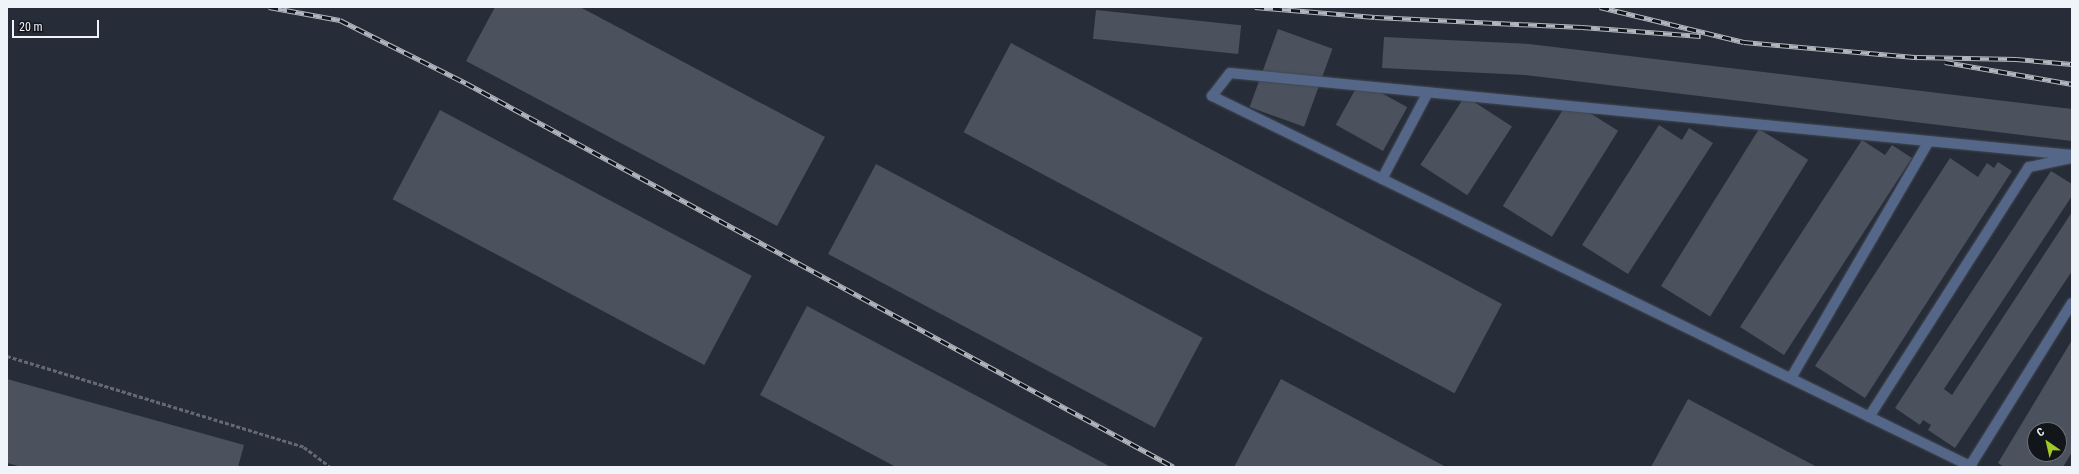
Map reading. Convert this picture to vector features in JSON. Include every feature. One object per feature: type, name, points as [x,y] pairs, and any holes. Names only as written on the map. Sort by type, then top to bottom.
[{"type":"lane","points":[[2072,156],[1230,73],[1212,96],[1971,466],[2072,303]]},
{"type":"lane","points":[[1382,179],[1428,92]]},
{"type":"lane","points":[[1791,378],[1930,141]]},
{"type":"lane","points":[[1869,416],[2029,167],[2072,156]]},
{"type":"path","points":[[7,356],[304,447],[331,467]]},
{"type":"building","points":[[495,7],[580,7],[825,137],[777,226],[466,61]]},
{"type":"building","points":[[1096,10],[1241,25],[1238,54],[1093,39]]},
{"type":"building","points":[[1278,29],[1333,49],[1304,127],[1250,107]]},
{"type":"building","points":[[1384,37],[1529,44],[2072,109],[2072,141],[1525,75],[1382,68]]},
{"type":"building","points":[[1011,43],[1502,304],[1455,393],[964,132]]},
{"type":"building","points":[[1360,81],[1407,107],[1383,151],[1336,125]]},
{"type":"building","points":[[1465,96],[1512,126],[1467,195],[1420,165]]},
{"type":"building","points":[[1569,100],[1618,131],[1552,237],[1503,206]]},
{"type":"building","points":[[440,110],[752,276],[704,365],[393,199]]},
{"type":"building","points":[[1659,125],[1682,140],[1689,128],[1713,143],[1628,274],[1582,245]]},
{"type":"building","points":[[1759,129],[1808,160],[1710,317],[1661,286]]},
{"type":"building","points":[[1862,140],[1885,155],[1892,145],[1912,158],[1784,355],[1740,327]]},
{"type":"building","points":[[1950,158],[1978,177],[1987,163],[1994,168],[1998,162],[2012,171],[1865,398],[1815,366]]},
{"type":"building","points":[[876,164],[1203,338],[1155,428],[828,254]]},
{"type":"building","points":[[2051,171],[2072,184],[2072,196],[1944,389],[1952,395],[2072,212],[2072,271],[1955,448],[1928,430],[1931,425],[1923,420],[1920,425],[1895,408]]},
{"type":"building","points":[[807,306],[1111,467],[896,467],[760,395]]},
{"type":"building","points":[[2072,340],[2072,452],[2067,460],[2067,422],[2027,422],[2027,462],[2066,462],[2063,467],[2004,467],[1998,463]]},
{"type":"building","points":[[7,379],[244,445],[238,467],[22,467],[7,463]]},
{"type":"building","points":[[1281,379],[1446,467],[1234,467]]},
{"type":"building","points":[[1688,399],[1817,467],[1651,467]]},
{"type":"railway","points":[[269,7],[340,20],[466,83],[1174,467]]},
{"type":"railway","points":[[1255,7],[1375,17],[1582,27],[1701,36]]},
{"type":"railway","points":[[1600,7],[1744,42],[1917,57],[2016,59],[2072,64]]},
{"type":"railway","points":[[1945,62],[2072,84]]}]
